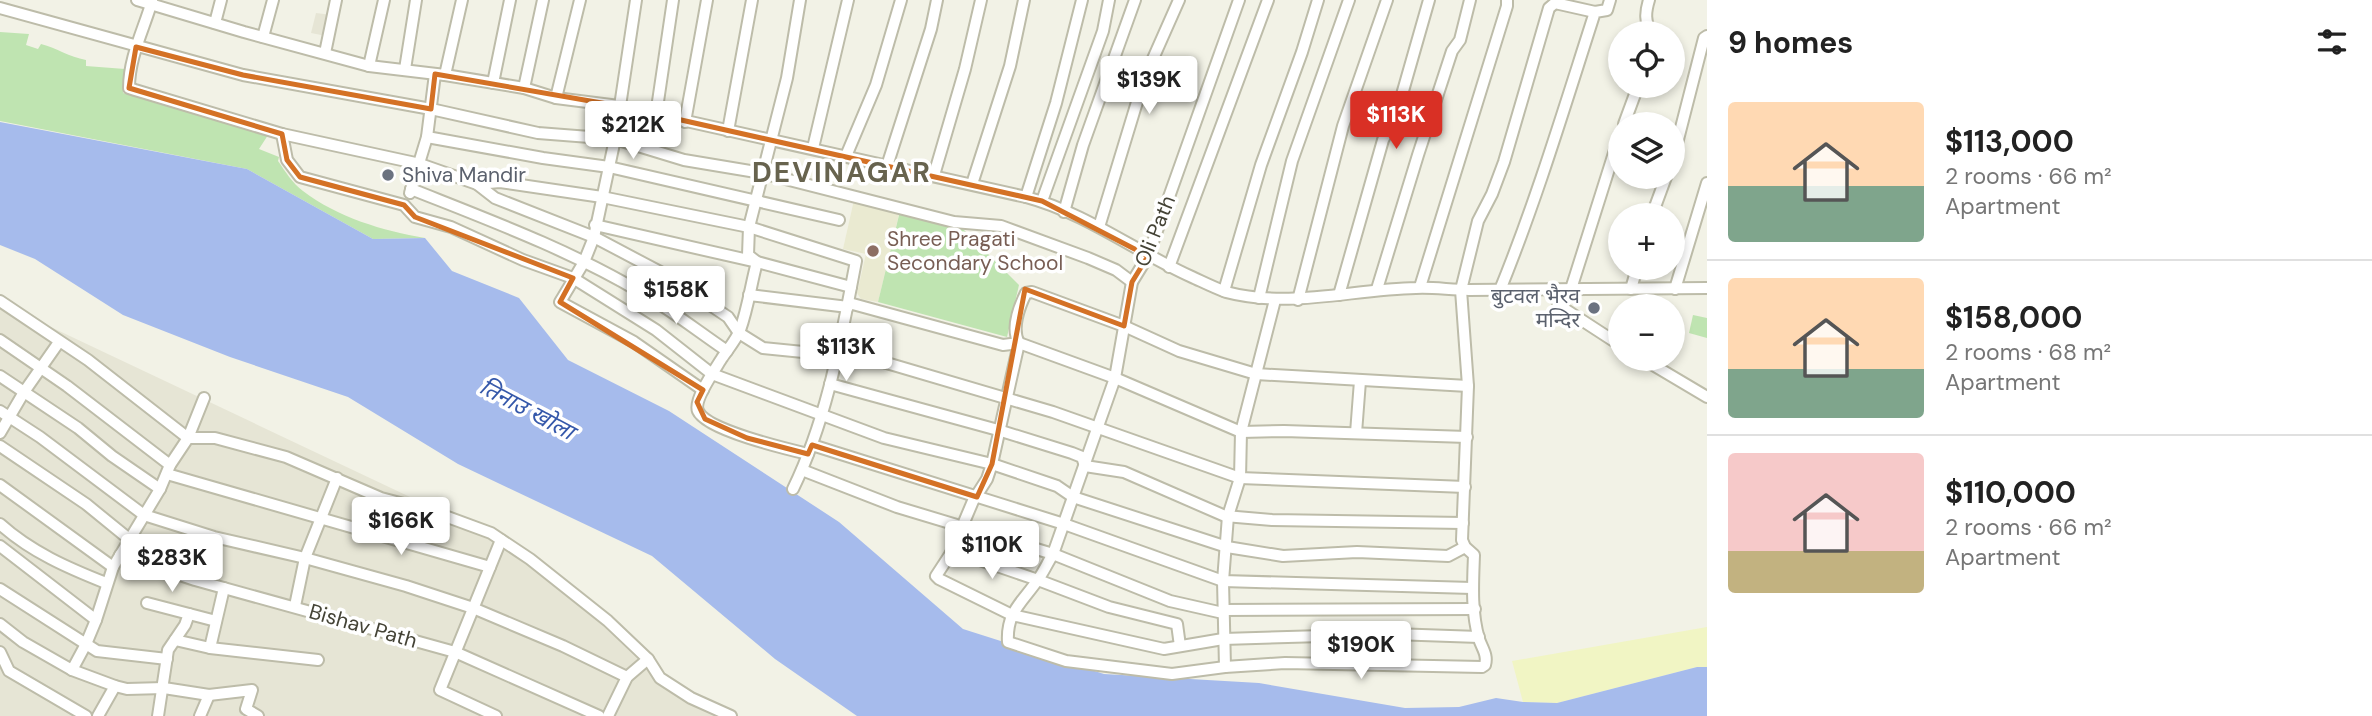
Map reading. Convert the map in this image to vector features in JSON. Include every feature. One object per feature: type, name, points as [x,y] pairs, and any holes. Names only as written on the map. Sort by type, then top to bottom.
[{"type":"street","points":[[137,0],[369,66],[493,83],[524,88],[556,98],[619,106],[1042,201],[1098,226],[1170,267],[1224,291],[1259,298],[1298,300],[1377,289],[1420,287],[1461,290],[1707,288]]},
{"type":"street","points":[[215,23],[221,0]]},
{"type":"street","points":[[263,37],[273,0]]},
{"type":"street","points":[[325,53],[335,0]]},
{"type":"street","points":[[369,66],[384,0]]},
{"type":"street","points":[[405,69],[415,0]]},
{"type":"street","points":[[404,205],[427,137],[431,109],[462,0]]},
{"type":"street","points":[[493,83],[510,0]]},
{"type":"street","points":[[524,88],[543,0]]},
{"type":"street","points":[[556,98],[580,0]]},
{"type":"street","points":[[636,0],[615,139],[594,231],[584,262],[560,302],[634,342],[703,390]]},
{"type":"street","points":[[656,115],[673,0]]},
{"type":"street","points":[[685,121],[707,0]]},
{"type":"street","points":[[728,131],[752,0]]},
{"type":"street","points":[[757,262],[748,255],[749,227],[787,78],[800,0]]},
{"type":"street","points":[[813,148],[848,0]]},
{"type":"street","points":[[846,156],[876,85],[901,0]]},
{"type":"street","points":[[887,166],[931,29],[937,0]]},
{"type":"street","points":[[934,175],[965,69],[981,0]]},
{"type":"street","points":[[972,184],[1010,66],[1024,0]]},
{"type":"street","points":[[1026,197],[1056,103],[1082,0]]},
{"type":"street","points":[[1042,201],[1103,31],[1109,0]]},
{"type":"street","points":[[1064,212],[1083,145],[1135,0]]},
{"type":"street","points":[[1098,226],[1144,79],[1179,0]]},
{"type":"street","name":"Oli Path","points":[[1012,615],[1053,554],[1115,378],[1132,282],[1148,256],[1239,0]]},
{"type":"street","points":[[1170,267],[1268,0]]},
{"type":"street","points":[[1224,291],[1261,165],[1318,0]]},
{"type":"street","points":[[1259,298],[1292,161],[1349,0]]},
{"type":"street","points":[[1298,300],[1343,127],[1387,0]]},
{"type":"street","points":[[1339,295],[1383,140],[1397,112],[1429,0]]},
{"type":"street","points":[[1377,289],[1452,51],[1460,40],[1470,0]]},
{"type":"street","points":[[1420,287],[1507,0]]},
{"type":"street","points":[[1012,615],[1008,642],[1066,661],[1172,674],[1284,663],[1485,665],[1488,658],[1479,637],[1472,588],[1474,555],[1462,540],[1468,386],[1461,290],[1478,221],[1504,162],[1549,8],[1555,3],[1569,3],[1595,12],[1607,10],[1610,0]]},
{"type":"street","points":[[1646,21],[1649,0]]},
{"type":"street","points":[[152,3],[136,47],[129,88],[282,134],[419,164],[477,184],[495,198],[594,231],[757,262],[851,287]]},
{"type":"street","points":[[0,8],[243,75],[431,109],[538,132],[615,139],[684,159],[762,173],[954,222],[1001,226],[1088,258],[1116,270],[1132,282]]},
{"type":"street","points":[[1500,290],[1551,149],[1595,12]]},
{"type":"street","points":[[1685,112],[1697,61],[1707,36]]},
{"type":"street","points":[[282,134],[287,160],[300,177],[404,205],[415,217],[451,227],[523,260],[573,278],[656,330],[712,374],[884,438],[992,464],[1057,486],[1073,497],[1227,547],[1283,556],[1357,552],[1448,556],[1465,547]]},
{"type":"street","points":[[427,137],[609,167],[839,220]]},
{"type":"street","points":[[1572,289],[1608,173]]},
{"type":"street","points":[[477,184],[500,182],[601,197],[749,227],[856,261],[839,354],[810,450],[793,489]]},
{"type":"street","points":[[1675,289],[1707,183]]},
{"type":"street","points":[[411,189],[584,262],[643,293],[727,351]]},
{"type":"street","points":[[594,231],[728,317],[739,333],[763,348],[873,359],[1053,412],[1240,478],[1465,487]]},
{"type":"street","points":[[757,262],[739,333],[697,402],[698,411],[705,419],[747,438],[810,450],[1063,524],[1223,582],[1472,588]]},
{"type":"street","points":[[1630,289],[1633,280]]},
{"type":"street","points":[[1550,289],[1560,306],[1608,337]]},
{"type":"street","points":[[1468,386],[1256,374],[1179,351],[1124,326],[1032,292],[1026,293],[1017,321],[1016,337],[1019,343],[992,464],[951,553],[936,576],[1012,615],[1164,649],[1223,639],[1393,634],[1479,637]]},
{"type":"street","points":[[749,295],[848,305],[1003,345],[1019,343],[1115,378],[1241,432],[1467,437]]},
{"type":"street","points":[[1225,667],[1223,582],[1228,516],[1240,478],[1241,432],[1275,300]]},
{"type":"street","points":[[0,301],[88,360],[188,438],[215,438],[286,457],[381,498],[476,527],[501,540],[530,559],[608,621],[649,659],[660,678],[691,698],[731,716]]},
{"type":"street","points":[[0,340],[118,423],[169,469],[490,567]]},
{"type":"street","points":[[0,433],[5,414],[59,342]]},
{"type":"street","points":[[1663,371],[1707,397]]},
{"type":"street","points":[[0,376],[79,428],[112,456],[160,489]]},
{"type":"street","points":[[1356,433],[1360,381]]},
{"type":"street","points":[[830,384],[998,430],[1082,457],[1085,466],[1124,472],[1228,516],[1272,520],[1463,523]]},
{"type":"street","points":[[72,670],[96,620],[113,566],[188,438],[204,398]]},
{"type":"street","points":[[5,414],[144,515],[215,537],[406,586],[473,608],[563,646],[627,677]]},
{"type":"street","points":[[0,446],[86,504],[129,539]]},
{"type":"street","points":[[802,470],[897,507],[1053,554],[1170,601],[1223,611],[1475,609]]},
{"type":"street","points":[[295,607],[305,558],[337,478]]},
{"type":"street","points":[[0,485],[113,566]]},
{"type":"street","points":[[0,524],[11,534],[58,563],[106,583]]},
{"type":"street","points":[[496,716],[476,712],[439,690],[501,540]]},
{"type":"street","points":[[0,546],[96,620]]},
{"type":"street","points":[[951,553],[959,553],[1109,607],[1177,624],[1180,646]]},
{"type":"street","name":"Bishav Path","points":[[120,555],[224,588],[455,652],[599,716]]},
{"type":"street","points":[[210,648],[224,588]]},
{"type":"street","points":[[0,589],[97,651],[167,659]]},
{"type":"street","points":[[147,603],[216,621]]},
{"type":"street","points":[[158,716],[168,650],[186,625],[189,614]]},
{"type":"street","points":[[0,624],[23,642],[72,670],[115,686],[127,689],[164,688],[209,695],[252,690],[246,709],[258,716]]},
{"type":"street","points":[[175,640],[210,648],[318,660]]},
{"type":"street","points":[[0,652],[9,671],[86,716]]},
{"type":"street","points":[[608,716],[627,677],[649,659]]},
{"type":"street","points":[[98,716],[115,686]]},
{"type":"street","points":[[200,716],[209,695]]},
{"type":"highlighted area","points":[[136,47],[243,75],[431,109],[435,74],[619,106],[1042,201],[1148,256],[1132,282],[1124,326],[1025,289],[992,464],[977,497],[812,445],[808,454],[747,438],[705,419],[697,402],[703,390],[560,302],[573,278],[415,217],[404,205],[300,177],[287,160],[282,134],[129,88]]},
{"type":"shaded area","points":[[316,13],[332,15],[326,36],[311,33]]},
{"type":"shaded area","points":[[0,32],[29,34],[26,45],[38,49],[41,44],[47,46],[86,60],[86,66],[125,69],[123,93],[270,132],[259,149],[279,157],[278,161],[299,188],[316,200],[361,222],[425,238],[373,239],[247,169],[0,121]]},
{"type":"shaded area","name":"Shree Pragati Secondary School","points":[[854,200],[900,210],[878,302],[861,299],[857,293],[866,254],[843,249]]},
{"type":"shaded area","points":[[900,211],[960,226],[1019,285],[1007,337],[878,302]]},
{"type":"shaded area","points":[[0,303],[501,540],[648,659],[691,698],[731,716],[0,716]]},
{"type":"shaded area","points":[[1693,315],[1707,318],[1707,338],[1689,333]]},
{"type":"sand","points":[[1707,627],[1707,667],[1697,667],[1557,703],[1523,702],[1512,661]]},
{"type":"water","name":"तिनाउ खोला","points":[[0,122],[247,169],[373,239],[425,238],[452,271],[519,298],[568,360],[669,411],[839,522],[963,629],[1104,674],[1259,683],[1405,708],[1459,707],[1496,698],[1557,703],[1697,667],[1707,667],[1707,716],[857,716],[775,659],[652,556],[458,464],[348,397],[230,357],[123,315],[35,259],[0,245]]},
{"type":"place","name":"Shiva Mandir","points":[[388,175]]},
{"type":"place","name":"Shree Pragati Secondary School","points":[[873,251]]},
{"type":"place","name":"बुटवल भैरव मन्दिर","points":[[1594,308]]},
{"type":"district","name":"DEVINAGAR","points":[[842,172]]}]
